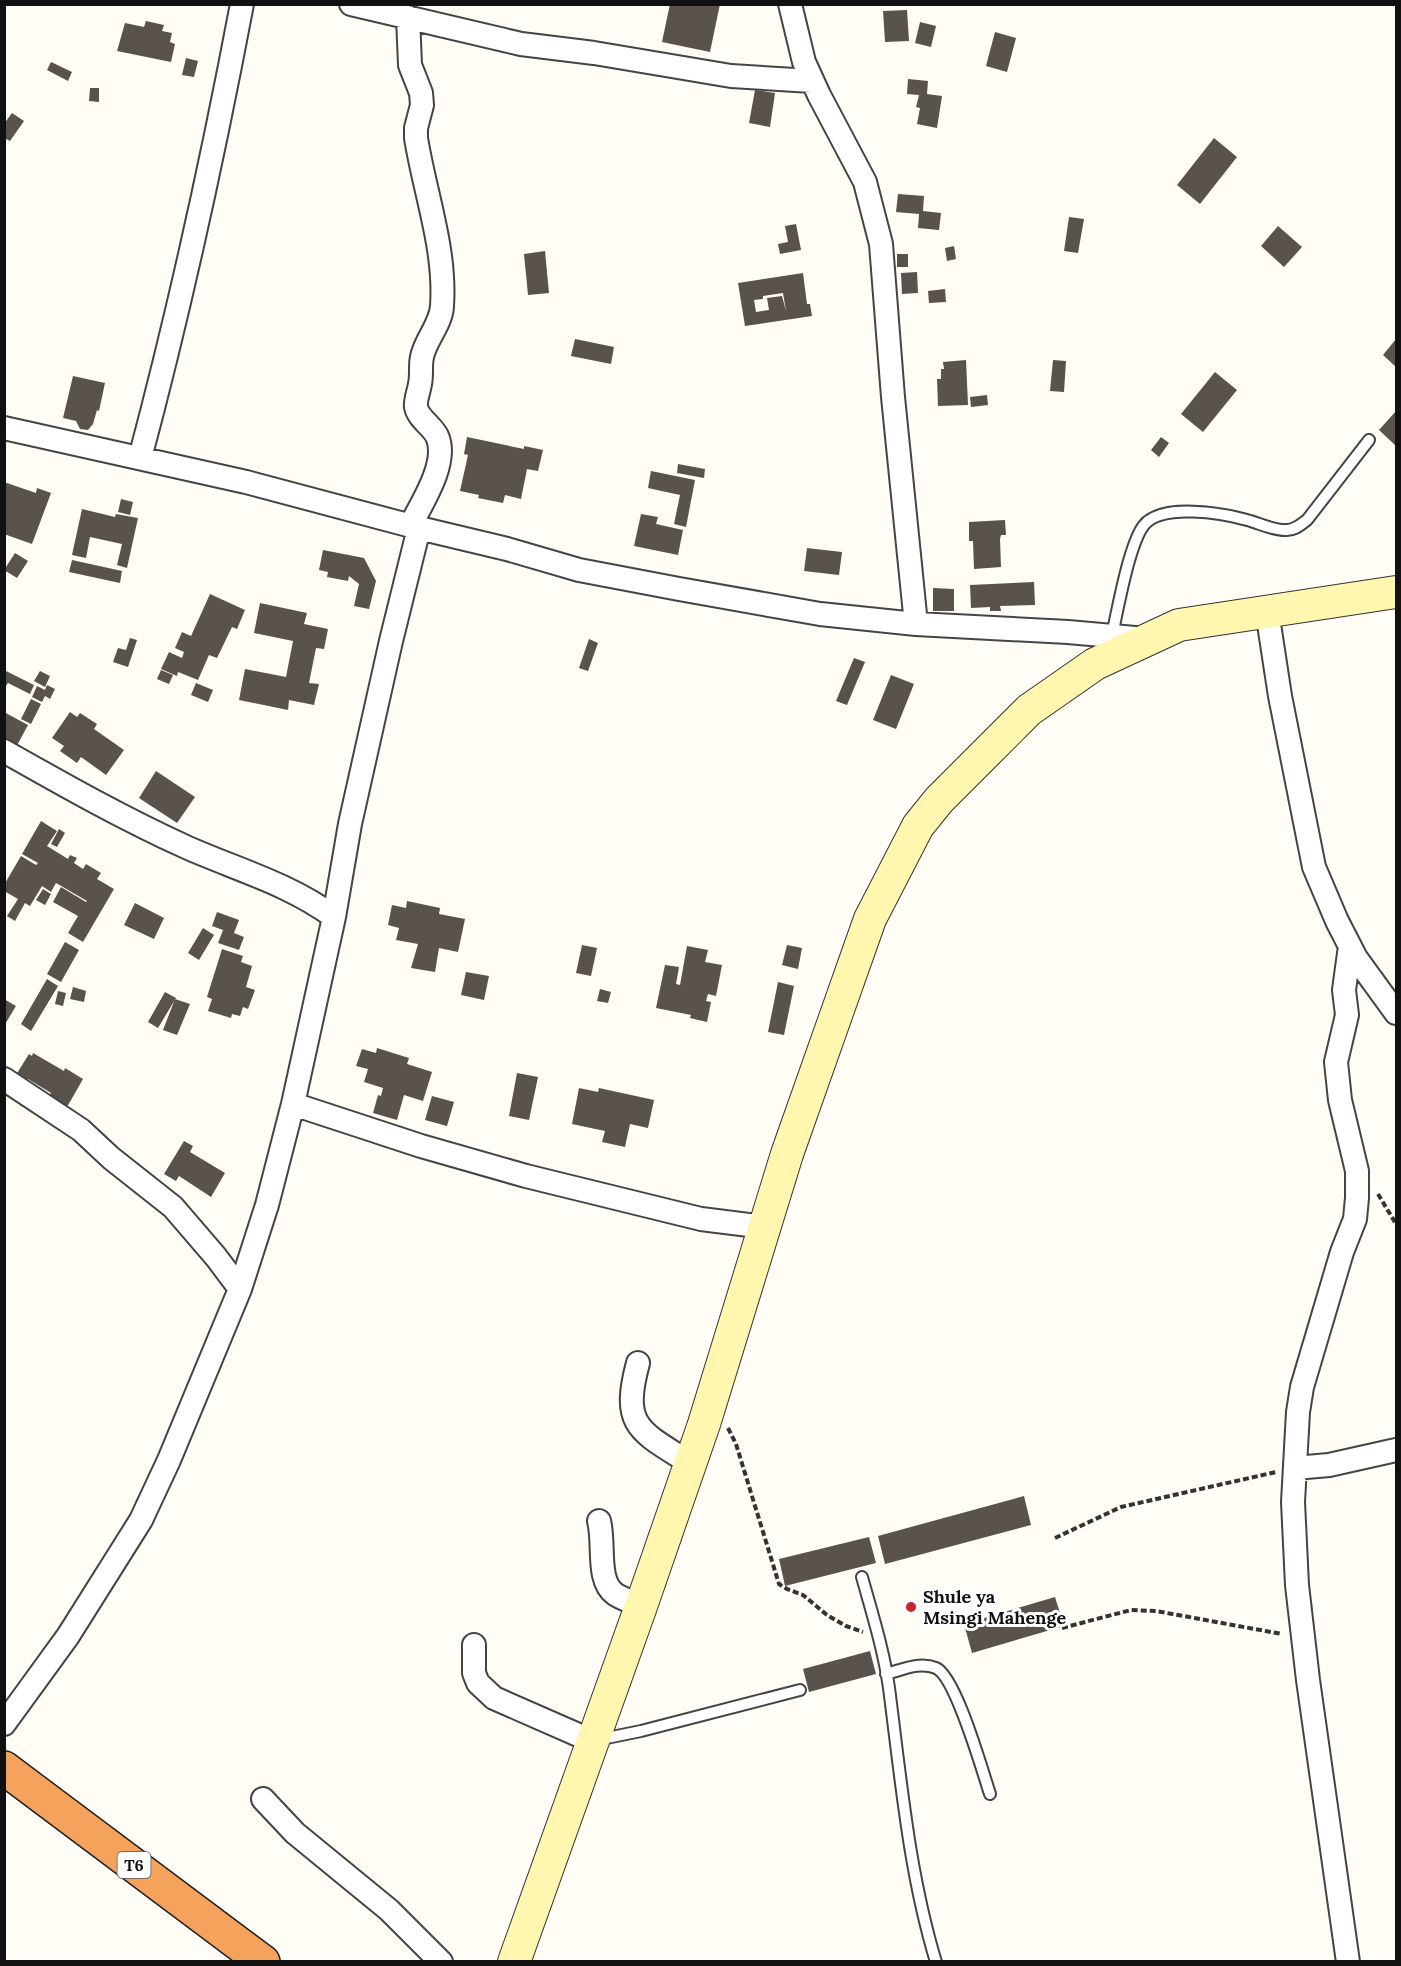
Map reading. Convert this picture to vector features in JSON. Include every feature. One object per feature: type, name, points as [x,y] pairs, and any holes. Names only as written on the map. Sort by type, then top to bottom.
[{"type":"highway","name":"T6","points":[[4,1768],[263,1962]]},
{"type":"street","points":[[140,458],[166,362],[203,201],[243,4]]},
{"type":"street","points":[[351,4],[522,44],[639,60],[731,76],[812,81]]},
{"type":"street","points":[[790,4],[797,38],[812,81],[865,182],[881,244],[893,397],[916,624]]},
{"type":"street","points":[[4,1724],[68,1636],[141,1520],[169,1460],[240,1289],[267,1205],[293,1104],[414,527],[440,459],[440,446],[436,435],[416,406],[421,383],[422,356],[442,309],[443,276],[416,138],[422,105],[421,93],[410,65],[408,17]]},
{"type":"street","points":[[4,428],[246,482],[414,527],[507,549],[579,570],[820,614],[916,624],[1146,639]]},
{"type":"street","points":[[514,1962],[641,1606],[709,1406],[787,1155],[870,919],[918,826],[939,800],[1029,710],[1095,664],[1146,639],[1179,626],[1396,592]]},
{"type":"street","points":[[1267,611],[1280,696],[1314,867],[1356,958],[1396,1013]]},
{"type":"street","points":[[4,751],[76,792],[186,847],[301,896],[334,917]]},
{"type":"street","points":[[1348,1962],[1303,1640],[1293,1502],[1298,1412],[1302,1387],[1342,1252],[1355,1219],[1357,1171],[1341,1100],[1336,1062],[1347,1015],[1344,990],[1350,946]]},
{"type":"street","points":[[4,1079],[81,1130],[111,1158],[173,1207],[240,1289]]},
{"type":"street","points":[[293,1104],[421,1146],[526,1176],[701,1219],[765,1227]]},
{"type":"street","points":[[638,1363],[630,1402],[635,1422],[658,1443],[690,1462]]},
{"type":"street","points":[[1295,1468],[1329,1465],[1396,1450]]},
{"type":"street","points":[[599,1521],[603,1544],[602,1569],[606,1585],[614,1594],[641,1606]]},
{"type":"street","points":[[474,1645],[474,1673],[478,1683],[494,1698],[592,1741]]},
{"type":"street","points":[[263,1799],[295,1833],[389,1910],[441,1962]]},
{"type":"lane","points":[[1112,635],[1136,538],[1145,523],[1156,516],[1169,513],[1209,513],[1244,519],[1285,531],[1295,529],[1306,520],[1369,440]]},
{"type":"lane","points":[[862,1577],[886,1674],[914,1872],[921,1909],[936,1962]]},
{"type":"lane","points":[[886,1674],[920,1666],[930,1666],[943,1672],[958,1701],[990,1794]]},
{"type":"lane","points":[[592,1741],[641,1731],[800,1690]]},
{"type":"path","points":[[709,1406],[730,1431],[736,1444],[779,1584],[803,1595],[827,1615],[846,1626],[878,1638]]},
{"type":"path","points":[[1055,1538],[1121,1507],[1295,1468]]},
{"type":"path","points":[[1062,1628],[1131,1610],[1156,1611],[1274,1632],[1303,1640]]},
{"type":"building","points":[[670,4],[720,4],[710,52],[662,42]]},
{"type":"building","points":[[907,10],[909,41],[885,42],[883,11]]},
{"type":"building","points":[[146,21],[164,25],[162,31],[172,33],[170,42],[175,44],[171,62],[117,51],[125,23],[144,27]]},
{"type":"building","points":[[920,22],[936,26],[931,47],[915,43]]},
{"type":"building","points":[[995,32],[1016,38],[1007,72],[986,66]]},
{"type":"building","points":[[186,58],[198,61],[194,77],[182,75]]},
{"type":"building","points":[[51,62],[72,72],[68,81],[47,70]]},
{"type":"building","points":[[908,79],[928,81],[927,94],[942,96],[937,128],[917,124],[920,108],[916,107],[919,95],[907,94]]},
{"type":"building","points":[[90,88],[99,88],[99,102],[89,101]]},
{"type":"building","points":[[755,90],[775,93],[770,127],[749,123]]},
{"type":"building","points":[[12,113],[24,121],[10,141],[4,138],[4,124]]},
{"type":"building","points":[[1214,138],[1237,157],[1200,204],[1177,185]]},
{"type":"building","points":[[898,194],[924,196],[923,211],[941,213],[939,230],[918,228],[919,214],[896,212]]},
{"type":"building","points":[[1069,217],[1084,219],[1078,253],[1064,251]]},
{"type":"building","points":[[796,224],[801,250],[780,254],[778,244],[788,242],[785,226]]},
{"type":"building","points":[[1278,226],[1302,247],[1284,267],[1261,246]]},
{"type":"building","points":[[954,246],[956,259],[947,261],[945,248]]},
{"type":"building","points":[[545,251],[549,293],[528,295],[524,254]]},
{"type":"building","points":[[897,254],[908,254],[908,267],[897,267]]},
{"type":"building","points":[[917,272],[918,293],[902,294],[901,273]]},
{"type":"building","points":[[803,273],[807,304],[810,304],[812,316],[745,326],[738,283]],"holes":[[[783,293],[786,311],[782,296],[767,298],[769,310],[756,312],[754,300]]]},
{"type":"building","points":[[945,289],[946,302],[929,303],[928,291]]},
{"type":"building","points":[[575,339],[614,347],[611,364],[571,356]]},
{"type":"building","points":[[1396,339],[1396,367],[1383,355]]},
{"type":"building","points":[[966,360],[968,405],[938,406],[937,379],[941,379],[941,369],[944,369],[943,362]]},
{"type":"building","points":[[1053,360],[1066,361],[1064,392],[1050,391]]},
{"type":"building","points":[[1215,372],[1237,390],[1203,432],[1181,414]]},
{"type":"building","points":[[73,376],[105,383],[99,411],[97,410],[93,424],[88,430],[80,429],[76,421],[63,418]]},
{"type":"building","points":[[987,395],[988,405],[971,407],[970,397]]},
{"type":"building","points":[[1396,411],[1396,446],[1379,430]]},
{"type":"building","points":[[467,437],[524,449],[524,446],[543,450],[538,471],[527,469],[521,499],[505,495],[503,503],[478,498],[479,495],[460,491],[468,455],[464,454]]},
{"type":"building","points":[[1161,437],[1169,443],[1159,457],[1151,450]]},
{"type":"building","points":[[678,464],[705,469],[704,478],[677,473]]},
{"type":"building","points":[[651,471],[695,480],[686,527],[674,524],[680,495],[648,488]]},
{"type":"building","points":[[4,482],[36,493],[37,488],[51,493],[32,544],[4,534]]},
{"type":"building","points":[[121,499],[133,502],[130,515],[118,512]]},
{"type":"building","points":[[82,509],[115,517],[116,514],[138,518],[127,568],[117,565],[122,544],[90,537],[86,558],[72,555]]},
{"type":"building","points":[[641,514],[658,517],[656,524],[683,530],[678,555],[634,546]]},
{"type":"building","points":[[1005,520],[1006,535],[1001,535],[1000,539],[1001,567],[974,569],[973,541],[969,541],[969,522]]},
{"type":"building","points":[[807,548],[842,552],[839,575],[804,571]]},
{"type":"building","points":[[323,550],[364,558],[376,581],[369,609],[354,606],[359,584],[349,576],[348,581],[327,577],[328,572],[319,570]]},
{"type":"building","points":[[15,553],[28,561],[17,578],[4,570]]},
{"type":"building","points":[[72,560],[122,571],[120,583],[69,572]]},
{"type":"building","points":[[1034,582],[1035,605],[1000,606],[1001,611],[990,611],[990,607],[971,608],[970,585]]},
{"type":"building","points":[[933,588],[954,589],[954,611],[933,611]]},
{"type":"building","points":[[210,594],[245,610],[237,629],[232,627],[217,658],[209,655],[198,680],[178,672],[177,676],[161,669],[169,652],[182,658],[184,652],[175,648],[182,632],[191,636]]},
{"type":"building","points":[[260,603],[307,613],[304,624],[328,629],[324,649],[316,648],[309,683],[319,684],[314,705],[289,700],[288,710],[239,700],[245,669],[286,677],[293,641],[254,633]]},
{"type":"building","points":[[130,638],[137,640],[128,667],[113,662],[118,648],[126,650]]},
{"type":"building","points":[[589,639],[598,643],[588,671],[579,668]]},
{"type":"building","points":[[854,658],[865,662],[847,705],[836,701]]},
{"type":"building","points":[[4,670],[34,685],[30,694],[8,683],[4,689]]},
{"type":"building","points":[[161,670],[173,675],[169,684],[157,679]]},
{"type":"building","points":[[40,671],[50,676],[45,687],[34,681]]},
{"type":"building","points":[[891,675],[914,684],[896,729],[873,720]]},
{"type":"building","points":[[196,683],[213,690],[208,702],[191,695]]},
{"type":"building","points":[[47,685],[55,689],[50,699],[45,696],[42,702],[32,697],[37,686],[45,690]]},
{"type":"building","points":[[31,699],[41,704],[31,724],[21,719]]},
{"type":"building","points":[[4,712],[28,725],[14,751],[4,745]]},
{"type":"building","points":[[70,712],[77,717],[80,713],[97,724],[94,729],[124,750],[106,775],[81,757],[77,763],[60,751],[64,746],[52,738]]},
{"type":"building","points":[[156,771],[195,797],[177,823],[139,798]]},
{"type":"building","points":[[41,821],[57,831],[47,846],[68,859],[70,855],[77,858],[74,863],[83,869],[86,864],[101,873],[97,879],[114,889],[83,942],[68,933],[78,916],[53,902],[61,887],[87,901],[56,883],[51,892],[42,886],[30,906],[25,903],[15,921],[7,916],[18,899],[4,891],[4,885],[21,856],[36,865],[38,863],[22,854]]},
{"type":"building","points":[[59,829],[65,833],[57,847],[51,844]]},
{"type":"building","points":[[43,889],[51,894],[45,905],[36,900]]},
{"type":"building","points":[[407,901],[440,908],[439,914],[465,919],[458,952],[439,948],[435,972],[411,968],[418,944],[396,940],[399,928],[388,925],[392,905],[406,908]]},
{"type":"building","points":[[135,903],[164,918],[154,939],[124,925]]},
{"type":"building","points":[[217,912],[239,920],[234,933],[244,937],[239,950],[218,943],[223,930],[212,926]]},
{"type":"building","points":[[203,928],[214,935],[199,960],[188,953]]},
{"type":"building","points":[[65,942],[79,950],[61,982],[47,974]]},
{"type":"building","points":[[582,945],[597,948],[591,976],[576,973]]},
{"type":"building","points":[[787,945],[802,948],[798,969],[782,965]]},
{"type":"building","points":[[687,946],[708,950],[705,962],[722,965],[716,996],[708,994],[706,1001],[711,1002],[707,1022],[690,1018],[691,1015],[656,1008],[665,965],[679,967],[676,984],[680,985]]},
{"type":"building","points":[[222,949],[243,956],[241,962],[252,966],[246,987],[255,990],[248,1009],[243,1007],[240,1016],[232,1014],[231,1018],[208,1011],[212,999],[207,997]]},
{"type":"building","points":[[466,972],[489,976],[484,1000],[461,995]]},
{"type":"building","points":[[47,979],[58,986],[31,1031],[21,1024]]},
{"type":"building","points":[[778,982],[794,986],[784,1035],[768,1032]]},
{"type":"building","points":[[73,987],[86,991],[84,1002],[70,999]]},
{"type":"building","points":[[600,989],[611,992],[608,1003],[597,1001]]},
{"type":"building","points":[[58,991],[66,993],[63,1006],[55,1004]]},
{"type":"building","points":[[165,992],[176,998],[158,1028],[148,1022]]},
{"type":"building","points":[[4,999],[16,1006],[4,1026]]},
{"type":"building","points":[[175,999],[190,1004],[177,1035],[163,1030]]},
{"type":"building","points":[[377,1048],[409,1058],[407,1064],[432,1072],[423,1101],[404,1095],[397,1120],[373,1113],[378,1095],[381,1096],[383,1088],[364,1082],[368,1069],[356,1066],[362,1049],[376,1053]]},
{"type":"building","points":[[33,1053],[83,1079],[67,1107],[48,1097],[51,1093],[28,1079],[27,1081],[16,1075],[29,1054],[32,1056]]},
{"type":"building","points":[[517,1073],[538,1077],[529,1120],[509,1116]]},
{"type":"building","points":[[579,1088],[598,1092],[599,1088],[654,1100],[648,1128],[630,1124],[625,1147],[602,1142],[605,1131],[572,1124]]},
{"type":"building","points":[[432,1096],[454,1102],[447,1126],[425,1120]]},
{"type":"building","points":[[184,1141],[193,1146],[190,1152],[225,1173],[211,1197],[179,1176],[176,1181],[164,1174]]},
{"type":"building","points":[[1024,1496],[1031,1525],[885,1564],[878,1536]]},
{"type":"building","points":[[869,1537],[876,1563],[785,1586],[779,1559]]},
{"type":"building","points":[[1055,1597],[1064,1626],[972,1653],[964,1624]]},
{"type":"building","points":[[870,1651],[876,1674],[809,1692],[803,1669]]},
{"type":"place","name":"Shule ya Msingi Mahenge","points":[[911,1607]]}]
